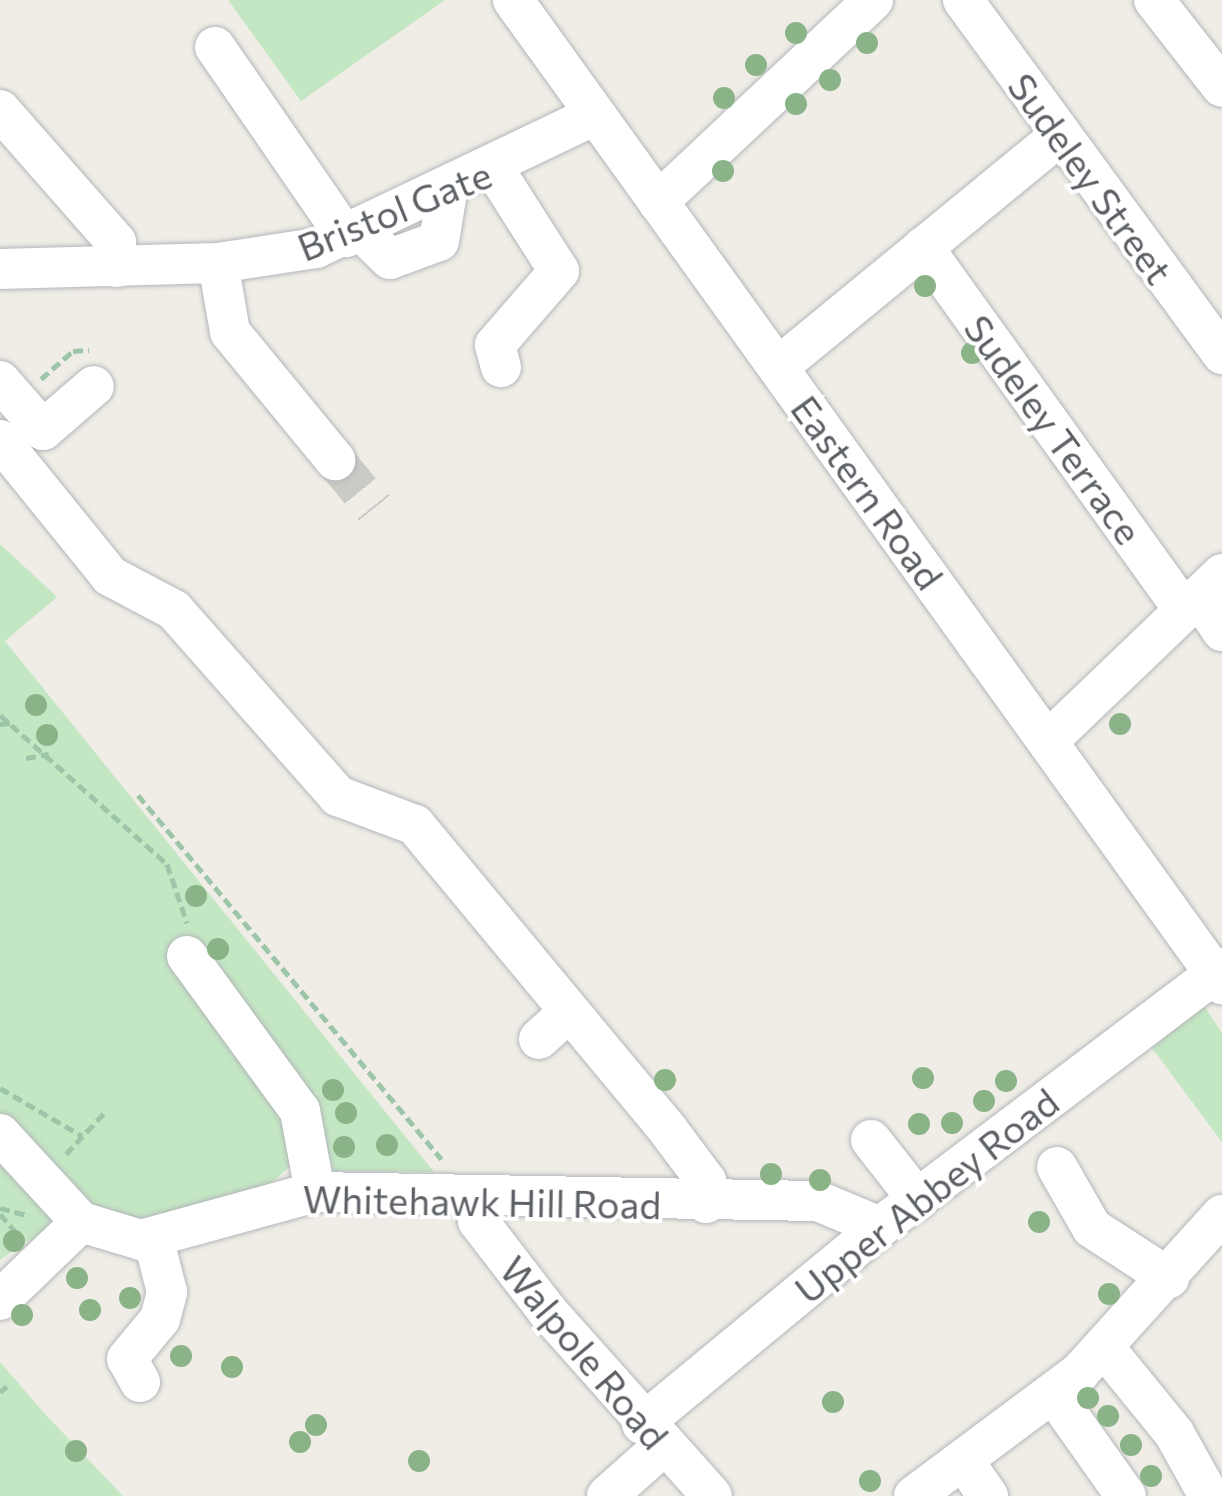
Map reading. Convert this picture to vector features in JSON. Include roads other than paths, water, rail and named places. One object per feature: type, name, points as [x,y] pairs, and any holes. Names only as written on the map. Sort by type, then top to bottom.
[{"type":"street","points":[[658,202],[873,0]]},
{"type":"street","name":"Sudeley Street","points":[[963,0],[1058,136],[1222,354]]},
{"type":"street","points":[[1154,0],[1222,88]]},
{"type":"street","name":"Eastern Road","points":[[520,2],[595,115],[1220,975]]},
{"type":"street","points":[[215,47],[354,234]]},
{"type":"street","points":[[0,110],[116,242],[117,267]]},
{"type":"street","name":"Bristol Gate","points":[[0,269],[218,263],[354,234],[494,169],[595,115]]},
{"type":"street","points":[[778,367],[1058,136]]},
{"type":"street","points":[[494,169],[559,270],[496,345],[500,368]]},
{"type":"street","name":"Sudeley Terrace","points":[[923,247],[1202,594],[1222,631]]},
{"type":"street","points":[[218,263],[230,332],[335,460]]},
{"type":"street","points":[[0,381],[43,430],[94,386]]},
{"type":"street","points":[[0,440],[110,576],[174,610],[338,796],[409,820],[569,1012],[637,1108],[706,1181],[706,1203]]},
{"type":"street","points":[[1049,740],[1202,594]]},
{"type":"street","points":[[187,956],[300,1111],[315,1192]]},
{"type":"street","name":"Upper Abbey Road","points":[[607,1496],[652,1436],[880,1227],[1220,975]]},
{"type":"street","points":[[539,1040],[569,1012]]},
{"type":"street","points":[[0,1134],[61,1220],[0,1300]]},
{"type":"street","points":[[871,1140],[918,1200]]},
{"type":"street","points":[[1056,1167],[1092,1228],[1169,1278]]},
{"type":"street","name":"Whitehawk Hill Road","points":[[61,1220],[115,1239],[153,1237],[315,1192],[840,1203],[880,1227]]},
{"type":"street","name":"Walpole Road","points":[[476,1198],[481,1226],[652,1436],[712,1496]]},
{"type":"street","points":[[914,1496],[1052,1393],[1104,1347],[1222,1215]]},
{"type":"street","points":[[140,1382],[127,1360],[160,1319],[168,1292],[153,1237]]},
{"type":"street","points":[[1104,1347],[1174,1434],[1209,1496]]},
{"type":"street","points":[[1052,1393],[1126,1496]]},
{"type":"street","points":[[963,1460],[988,1496]]},
{"type":"tunnel","points":[[335,460],[374,508]]}]
